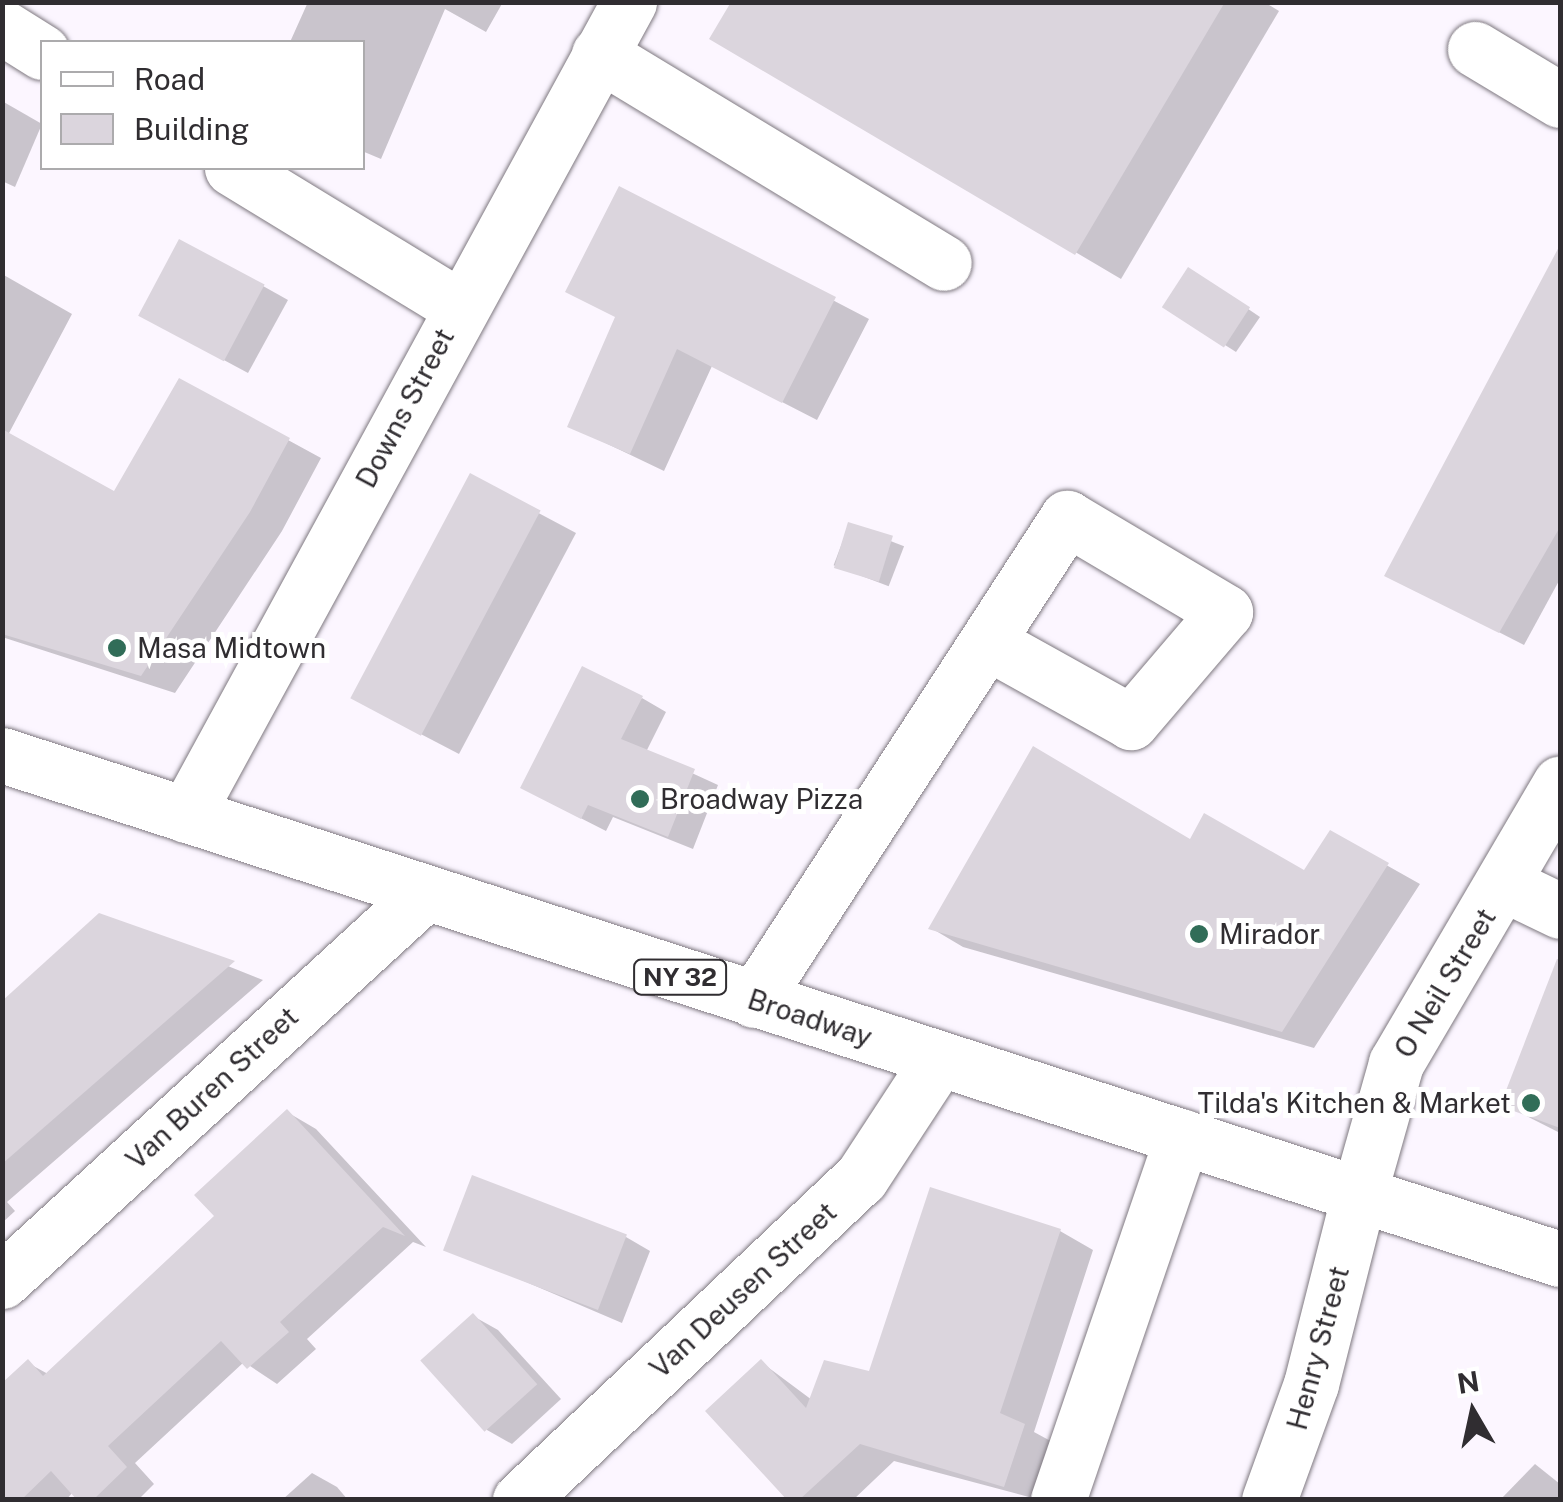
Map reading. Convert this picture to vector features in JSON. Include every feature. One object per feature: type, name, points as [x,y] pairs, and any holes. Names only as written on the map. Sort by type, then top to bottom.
[{"type":"main road","name":"Downs Street","points":[[186,815],[629,2]]},
{"type":"main road","points":[[2,27],[40,51]]},
{"type":"main road","points":[[1475,49],[1560,100]]},
{"type":"main road","points":[[599,54],[944,262]]},
{"type":"main road","points":[[235,170],[460,307]]},
{"type":"main road","points":[[754,1000],[987,642]]},
{"type":"main road","name":"Broadway","points":[[2,756],[422,896],[1560,1258]]},
{"type":"main road","name":"O Neil Street","points":[[1359,1194],[1396,1063],[1560,784]]},
{"type":"main road","points":[[1504,884],[1560,911]]},
{"type":"main road","name":"Van Buren Street","points":[[2,1281],[422,896]]},
{"type":"main road","name":"Van Deusen Street","points":[[520,1500],[861,1178],[939,1059]]},
{"type":"main road","points":[[1058,1500],[1182,1137]]},
{"type":"main road","name":"Henry Street","points":[[1269,1500],[1311,1384],[1359,1194]]},
{"type":"building","points":[[731,2],[1225,2],[1075,255],[709,39]]},
{"type":"building","points":[[619,186],[836,297],[782,403],[677,349],[630,454],[567,427],[615,317],[565,292]]},
{"type":"building","points":[[179,239],[265,285],[224,361],[138,316]]},
{"type":"building","points":[[1560,245],[1560,527],[1499,633],[1384,576]]},
{"type":"building","points":[[1188,267],[1250,307],[1224,348],[1162,307]]},
{"type":"building","points":[[179,378],[290,438],[250,512],[141,676],[2,634],[2,429],[114,491]]},
{"type":"building","points":[[470,473],[541,511],[421,736],[350,698]]},
{"type":"building","points":[[848,522],[893,536],[879,582],[834,568]]},
{"type":"building","points":[[582,666],[643,696],[621,739],[695,769],[668,837],[588,805],[581,819],[520,788]]},
{"type":"building","points":[[1033,746],[1190,839],[1204,813],[1304,870],[1330,830],[1389,863],[1282,1032],[928,929]]},
{"type":"building","points":[[99,913],[235,961],[2,1164],[2,1001]]},
{"type":"building","points":[[1557,959],[1560,960],[1560,1128],[1500,1106]]},
{"type":"building","points":[[287,1109],[405,1236],[383,1227],[280,1322],[289,1332],[247,1369],[221,1341],[108,1446],[127,1467],[93,1500],[77,1500],[51,1471],[21,1500],[2,1500],[2,1383],[28,1359],[43,1376],[214,1216],[194,1195]]},
{"type":"building","points":[[472,1175],[627,1234],[598,1310],[443,1251]]},
{"type":"building","points":[[930,1187],[1061,1229],[1000,1413],[1025,1424],[1004,1487],[860,1444],[799,1500],[787,1500],[705,1411],[761,1359],[806,1408],[824,1360],[869,1371]]},
{"type":"building","points":[[473,1313],[537,1384],[484,1432],[420,1361]]},
{"type":"place","name":"Masa Midtown","points":[[117,648]]},
{"type":"place","name":"Broadway Pizza","points":[[640,799]]},
{"type":"place","name":"Mirador","points":[[1199,934]]},
{"type":"place","name":"Tilda's Kitchen & Market","points":[[1531,1103]]}]
